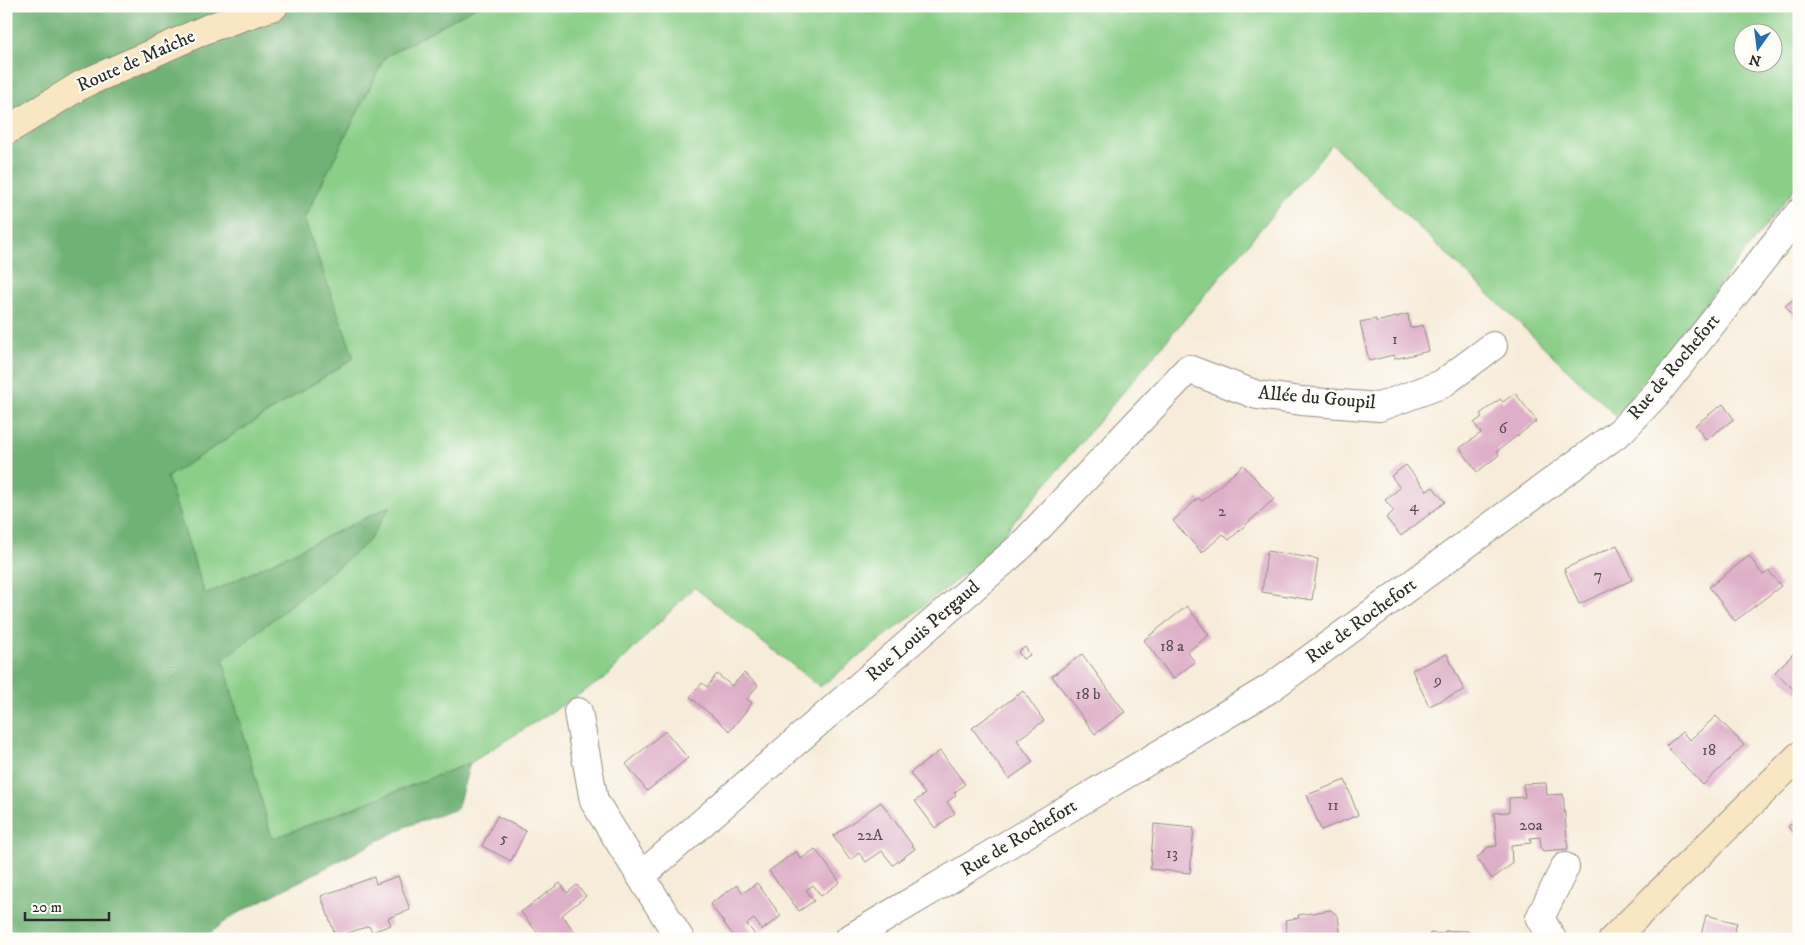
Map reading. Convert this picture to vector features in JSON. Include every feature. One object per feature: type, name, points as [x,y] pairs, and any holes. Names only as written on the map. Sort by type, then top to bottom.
[{"type":"main road","name":"Route de Maîche","points":[[6,131],[81,85],[209,28],[274,6]]},
{"type":"main road","points":[[1613,939],[1799,756]]},
{"type":"street","name":"Rue de Rochefort","points":[[849,939],[1269,689],[1621,431],[1658,392],[1799,213]]},
{"type":"street","name":"Allée du Goupil","points":[[1188,369],[1257,395],[1301,401],[1379,406],[1442,384],[1493,346]]},
{"type":"street","name":"Rue Louis Pergaud","points":[[641,876],[1021,546],[1188,369]]},
{"type":"street","points":[[578,712],[594,801],[680,939]]},
{"type":"street","points":[[1552,939],[1540,918],[1565,867]]},
{"type":"green space","points":[[6,6],[477,6],[385,57],[304,219],[354,358],[167,477],[205,595],[391,506],[368,542],[223,660],[272,839],[470,763],[457,809],[407,826],[234,915],[202,939],[24,939],[6,927]]},
{"type":"green space","points":[[477,6],[1799,6],[1799,183],[1616,416],[1332,144],[981,561],[820,687],[694,587],[605,678],[470,763],[272,839],[223,660],[368,542],[390,506],[205,595],[167,477],[354,358],[304,219],[385,57]]},
{"type":"building","points":[[1799,295],[1799,323],[1785,306]]},
{"type":"building","points":[[1408,314],[1410,328],[1423,325],[1429,351],[1394,359],[1393,355],[1369,361],[1360,322],[1376,319],[1376,322]]},
{"type":"building","points":[[1515,393],[1537,421],[1497,451],[1499,455],[1477,472],[1460,448],[1481,433],[1474,423],[1482,417],[1480,414],[1500,399],[1503,402]]},
{"type":"building","points":[[1723,404],[1734,419],[1706,440],[1695,425]]},
{"type":"building","points":[[1243,465],[1274,499],[1229,540],[1223,534],[1202,553],[1173,521],[1198,498],[1202,501]]},
{"type":"building","points":[[1406,465],[1427,491],[1433,487],[1445,502],[1401,536],[1386,518],[1394,511],[1385,500],[1400,488],[1391,476]]},
{"type":"building","points":[[1617,545],[1632,580],[1579,604],[1564,569]]},
{"type":"building","points":[[1267,551],[1318,559],[1312,600],[1262,592]]},
{"type":"building","points":[[1749,556],[1763,575],[1769,571],[1781,586],[1735,621],[1709,587]]},
{"type":"building","points":[[1187,606],[1209,635],[1187,652],[1195,662],[1173,679],[1144,640]]},
{"type":"building","points":[[1025,647],[1030,655],[1023,659],[1018,652]]},
{"type":"building","points":[[1799,648],[1799,694],[1775,672]]},
{"type":"building","points":[[1082,654],[1125,712],[1095,734],[1052,676]]},
{"type":"building","points":[[1447,654],[1464,690],[1429,706],[1412,670]]},
{"type":"building","points":[[744,673],[758,685],[747,699],[752,703],[730,731],[690,697],[702,683],[707,687],[717,674],[732,686]]},
{"type":"building","points":[[1023,691],[1044,721],[1017,740],[1033,762],[1009,779],[972,728]]},
{"type":"building","points":[[1716,716],[1744,745],[1703,785],[1666,746],[1682,732],[1690,740]]},
{"type":"building","points":[[665,731],[688,758],[647,791],[626,764]]},
{"type":"building","points":[[940,751],[965,784],[947,802],[955,813],[935,828],[915,801],[925,794],[910,773]]},
{"type":"building","points":[[1345,780],[1358,815],[1321,830],[1307,795]]},
{"type":"building","points":[[1546,783],[1547,795],[1563,794],[1568,849],[1543,851],[1540,837],[1530,838],[1531,843],[1511,845],[1512,864],[1492,879],[1477,858],[1488,847],[1497,846],[1494,813],[1509,812],[1509,798],[1525,797],[1523,784]]},
{"type":"building","points":[[881,802],[915,849],[893,865],[882,851],[866,862],[859,853],[850,860],[833,836]]},
{"type":"building","points":[[497,816],[526,831],[511,861],[482,846]]},
{"type":"building","points":[[1799,816],[1799,837],[1788,827]]},
{"type":"building","points":[[1154,824],[1194,828],[1190,873],[1150,869]]},
{"type":"building","points":[[815,849],[840,882],[821,896],[813,885],[806,890],[814,901],[799,911],[769,871],[796,851],[801,859]]},
{"type":"building","points":[[398,876],[410,910],[388,918],[391,925],[372,932],[369,926],[336,937],[321,896],[374,877],[376,884]]},
{"type":"building","points":[[560,883],[567,893],[577,885],[586,896],[562,915],[577,935],[572,939],[549,939],[544,933],[540,936],[521,912]]},
{"type":"building","points":[[757,883],[781,916],[762,930],[754,919],[747,924],[755,935],[750,939],[736,939],[710,904],[737,885],[743,893]]},
{"type":"building","points":[[1331,910],[1338,916],[1341,939],[1288,939],[1285,920],[1299,918],[1298,915]]},
{"type":"building","points":[[1706,915],[1737,923],[1732,939],[1700,939]]},
{"type":"building","points":[[1445,931],[1468,931],[1468,933],[1482,934],[1482,939],[1429,939],[1430,933],[1445,934]]}]
